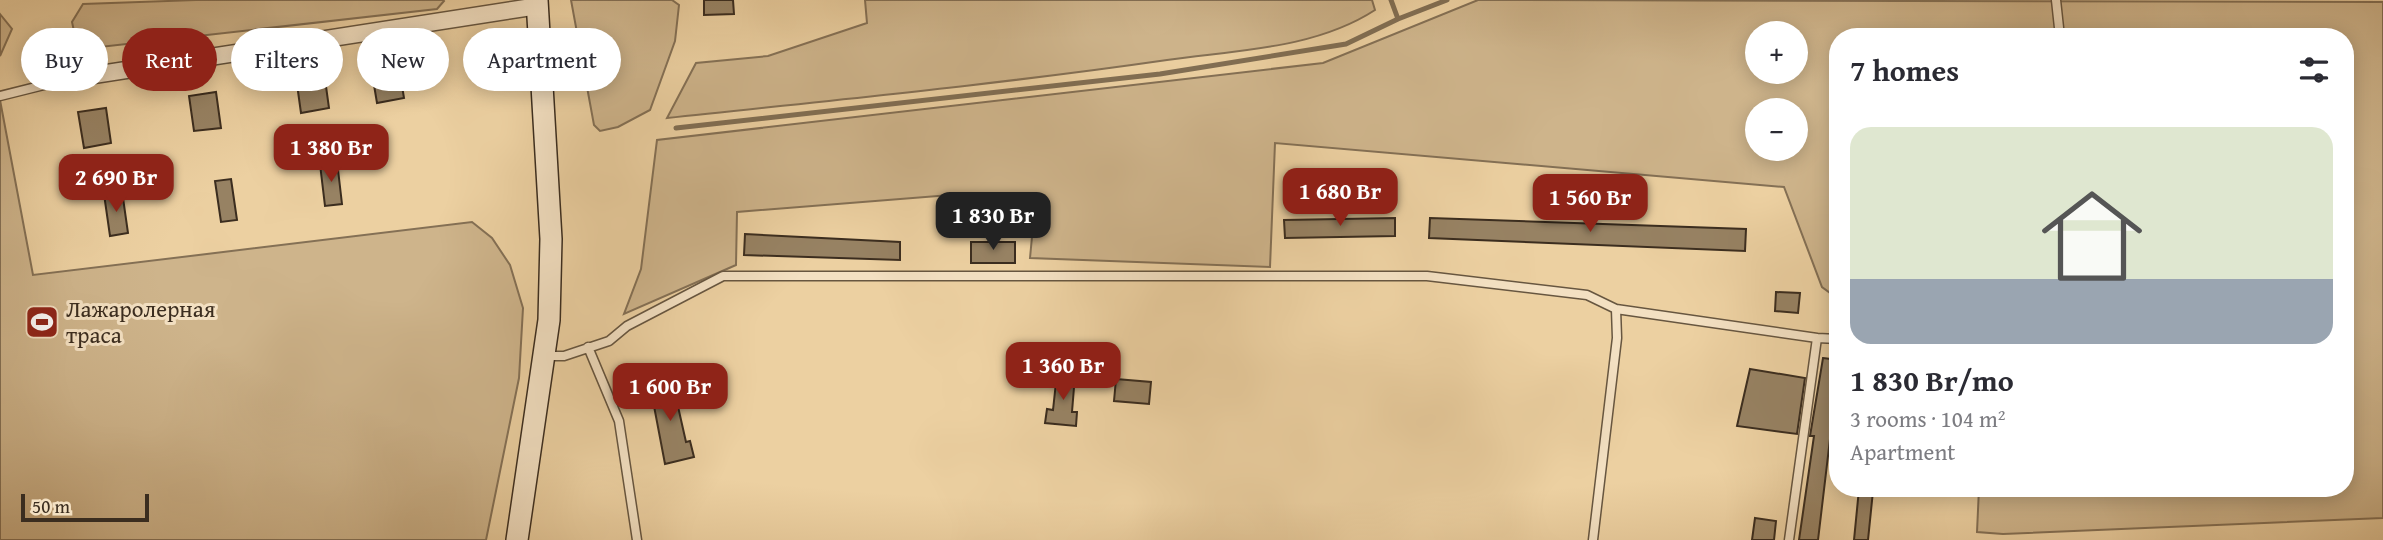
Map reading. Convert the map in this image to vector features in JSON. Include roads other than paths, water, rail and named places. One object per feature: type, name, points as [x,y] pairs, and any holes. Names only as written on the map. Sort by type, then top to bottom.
[{"type":"main road","points":[[517,540],[545,356],[551,239],[538,3]]},
{"type":"street","points":[[108,73],[538,3]]},
{"type":"lane","points":[[2056,0],[2059,28]]},
{"type":"lane","points":[[0,96],[21,91]]},
{"type":"lane","points":[[545,356],[564,356],[609,341],[627,326],[723,276],[1427,275],[1587,295],[1616,309],[1829,339]]},
{"type":"lane","points":[[1593,540],[1617,338],[1616,309]]},
{"type":"lane","points":[[1789,540],[1816,338]]},
{"type":"lane","points":[[588,347],[619,421],[637,540]]},
{"type":"waterway","points":[[1391,0],[1398,19]]},
{"type":"waterway","points":[[676,128],[1160,74],[1346,44],[1398,19],[1447,0]]},
{"type":"place","name":"Лажаролерная траса","points":[[42,322]]}]
